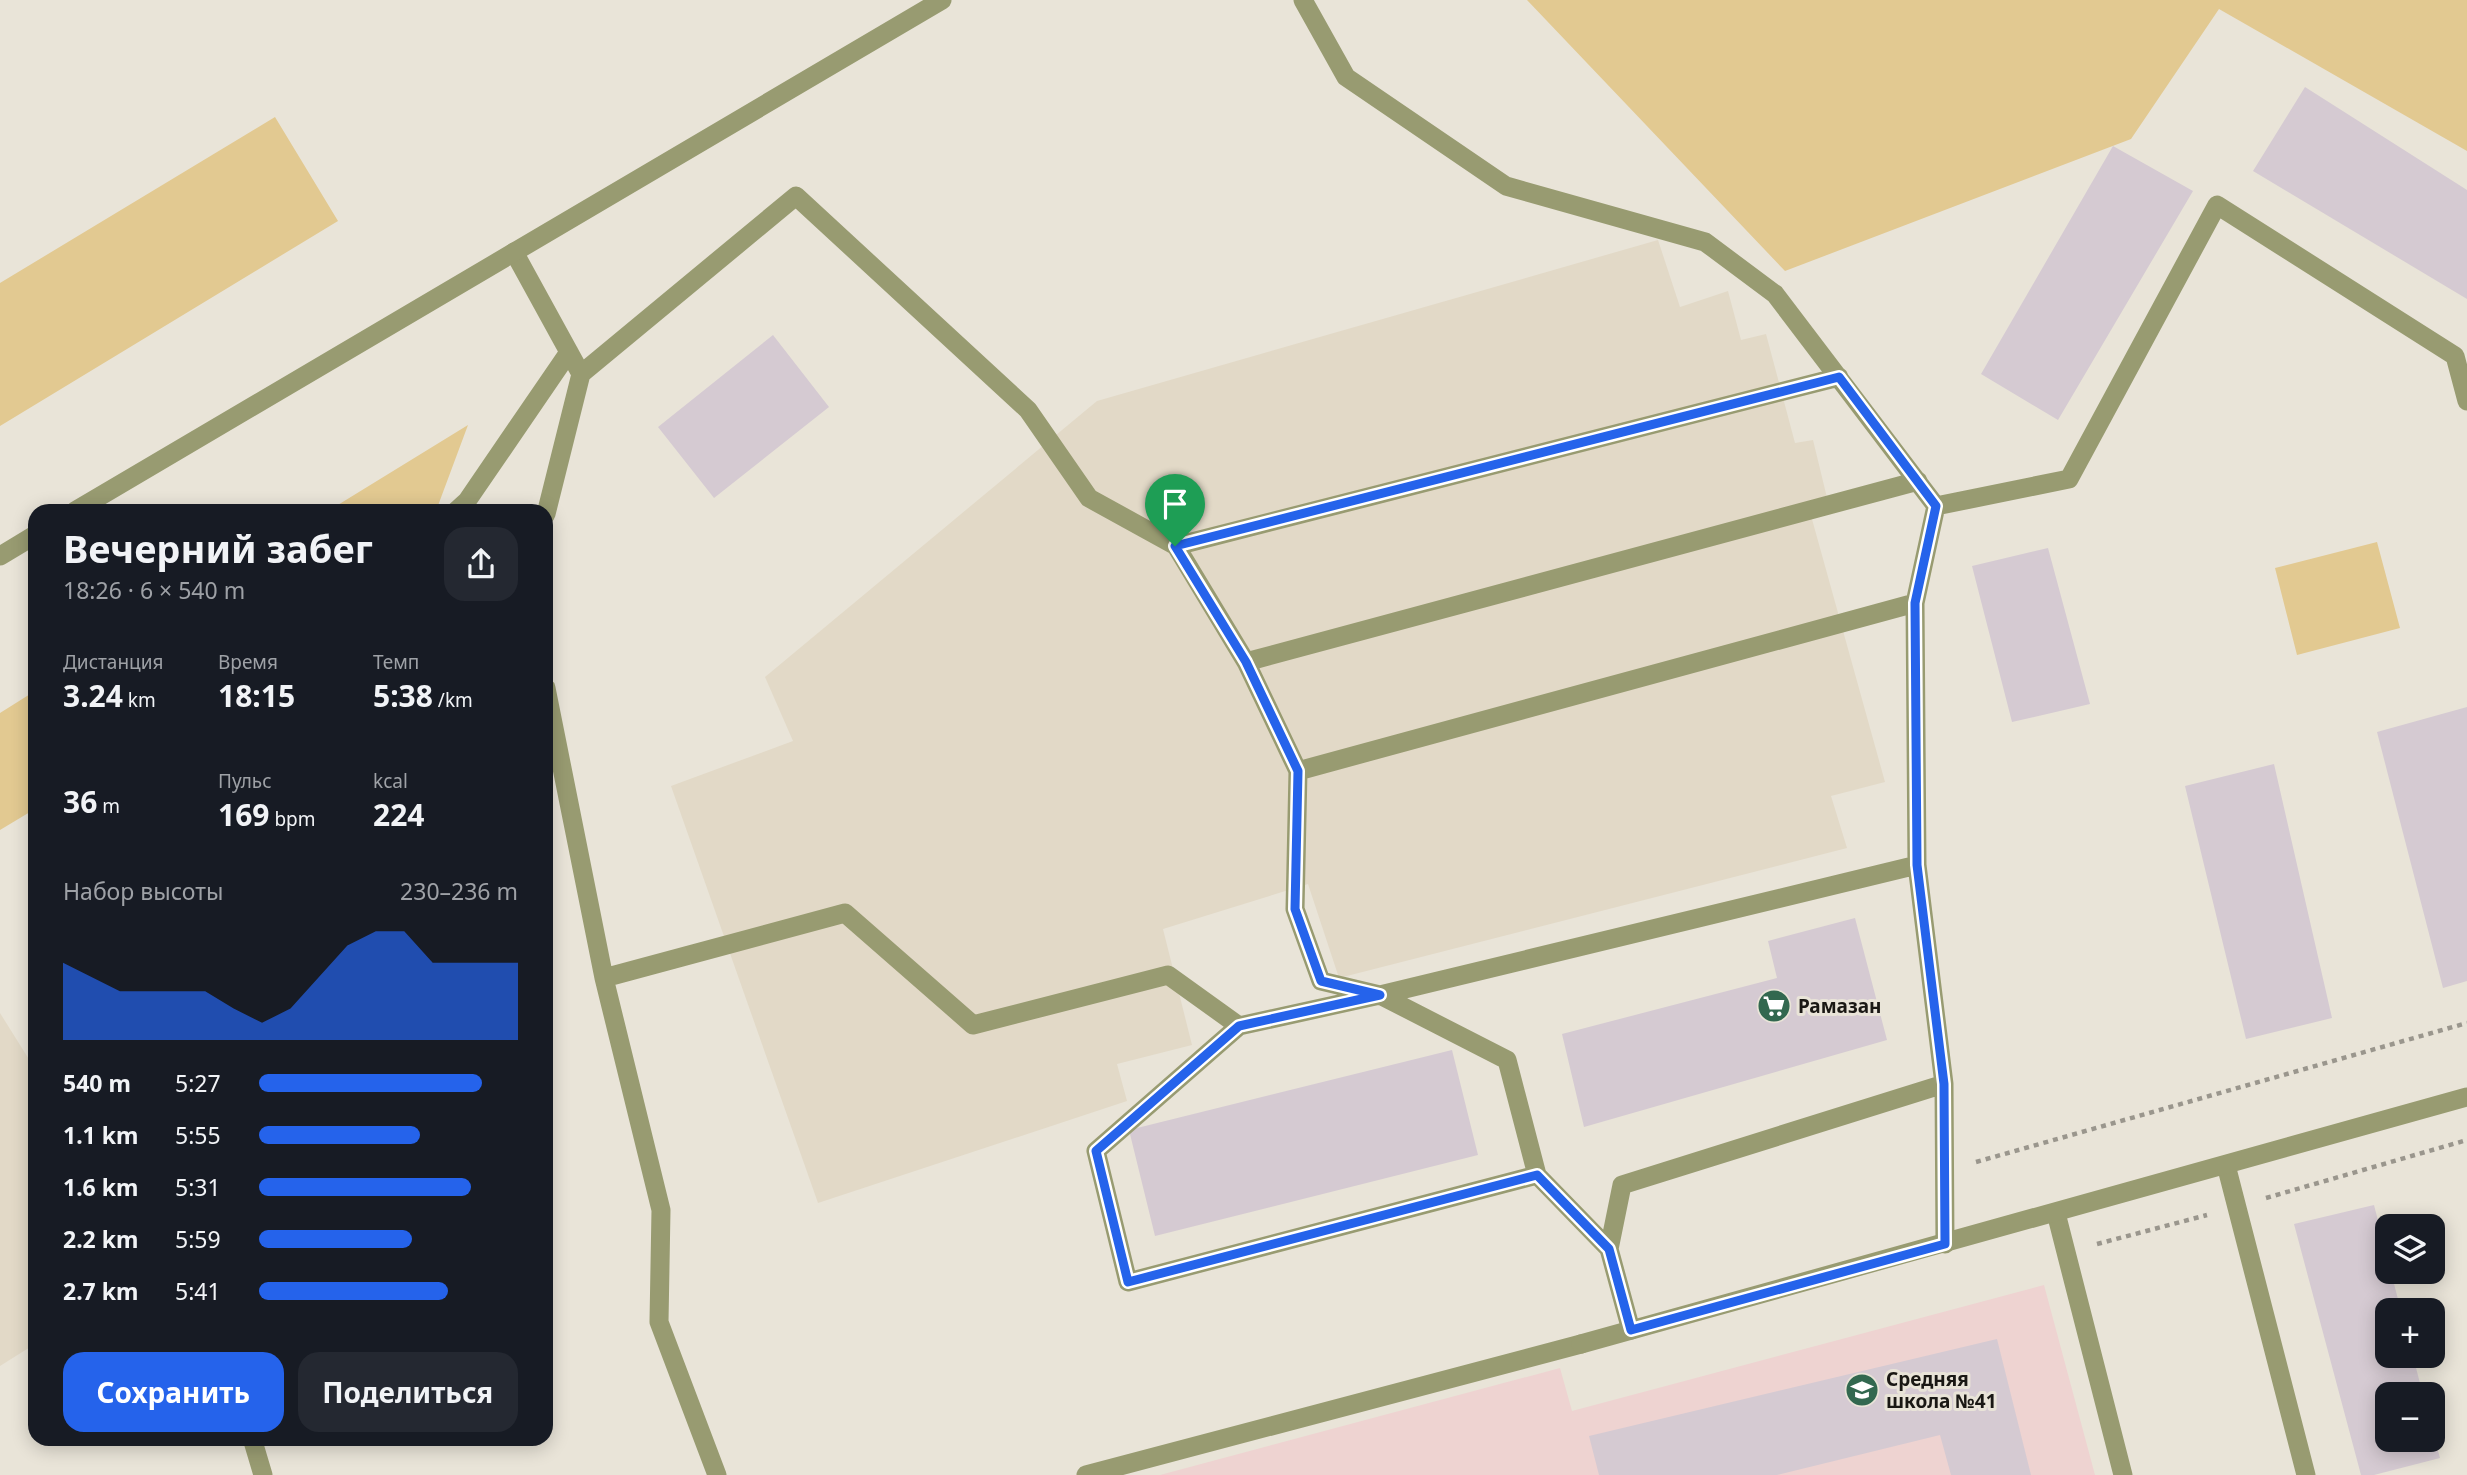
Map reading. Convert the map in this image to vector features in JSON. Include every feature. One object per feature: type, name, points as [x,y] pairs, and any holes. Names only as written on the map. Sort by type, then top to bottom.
[{"type":"street","points":[[87,504],[942,0]]},
{"type":"street","points":[[1303,0],[1346,77],[1506,186],[1705,242],[1776,294],[1936,506],[1915,603],[1917,865],[1944,1084],[1945,1244]]},
{"type":"street","points":[[548,504],[581,374],[796,196],[1028,410],[1089,498],[1175,546],[1246,662],[1298,771],[1295,909],[1321,981],[1380,995],[1507,1060],[1537,1175],[1609,1249]]},
{"type":"street","points":[[1936,506],[2068,479],[2217,205],[2455,356],[2467,401]]},
{"type":"street","points":[[514,252],[581,374]]},
{"type":"street","points":[[464,504],[569,352]]},
{"type":"street","points":[[1175,546],[1839,377]]},
{"type":"street","points":[[1246,662],[1918,481]]},
{"type":"street","points":[[0,555],[28,539]]},
{"type":"street","points":[[1298,771],[1915,603]]},
{"type":"street","points":[[553,723],[604,978],[660,1210],[659,1322],[717,1475]]},
{"type":"street","points":[[1537,1175],[1128,1282],[1096,1151],[1239,1026],[1380,995],[1917,865]]},
{"type":"street","points":[[604,978],[845,913],[973,1025],[1168,975],[1239,1026]]},
{"type":"street","points":[[1631,1330],[1609,1249],[1622,1185],[1944,1084]]},
{"type":"street","points":[[1086,1475],[1581,1344],[2467,1097]]},
{"type":"street","points":[[2226,1165],[2306,1475]]},
{"type":"street","points":[[2056,1213],[2123,1475]]},
{"type":"street","points":[[255,1446],[263,1475]]},
{"type":"path","points":[[1944,1171],[2467,1023]]},
{"type":"shaded area","points":[[1527,0],[2467,0],[2467,151],[2219,9],[2131,139],[1785,271]]},
{"type":"shaded area","points":[[275,117],[338,221],[0,426],[0,283]]},
{"type":"shaded area","points":[[1658,240],[1680,307],[1728,291],[1741,340],[1766,334],[1795,443],[1813,440],[1829,506],[1810,512],[1885,782],[1831,796],[1847,848],[1339,978],[1308,884],[1163,929],[1192,1045],[1117,1064],[1127,1101],[818,1203],[671,786],[793,741],[765,677],[1097,401]]},
{"type":"shaded area","points":[[468,425],[439,504],[339,504]]},
{"type":"shaded area","points":[[2377,542],[2400,628],[2297,655],[2275,568]]},
{"type":"shaded area","points":[[28,695],[28,813],[0,830],[0,713]]},
{"type":"shaded area","points":[[0,1013],[28,1058],[28,1348],[0,1366]]},
{"type":"shaded area","name":"Средняя школа №41","points":[[2044,1285],[2095,1475],[1160,1475],[1560,1368],[1572,1411]]},
{"type":"building","points":[[2305,87],[2467,190],[2467,299],[2253,171]]},
{"type":"building","points":[[2113,146],[2193,191],[2058,420],[1981,374]]},
{"type":"building","points":[[773,335],[829,407],[714,498],[658,427]]},
{"type":"building","points":[[2048,548],[2090,704],[2012,722],[1972,566]]},
{"type":"building","points":[[2467,707],[2467,981],[2443,988],[2377,732]]},
{"type":"building","points":[[2274,764],[2332,1018],[2246,1039],[2185,786]]},
{"type":"building","name":"Рамазан","points":[[1855,918],[1887,1040],[1584,1127],[1562,1034],[1777,978],[1768,941]]},
{"type":"building","points":[[1452,1050],[1478,1155],[1155,1236],[1129,1130]]},
{"type":"building","points":[[2374,1205],[2376,1214],[2375,1284],[2394,1284],[2398,1298],[2375,1298],[2375,1368],[2416,1368],[2420,1382],[2375,1382],[2375,1452],[2438,1452],[2440,1458],[2374,1475],[2361,1475],[2294,1224]]},
{"type":"building","points":[[1997,1339],[2031,1475],[1951,1475],[1940,1435],[1777,1475],[1599,1475],[1589,1436]]},
{"type":"place","name":"Рамазан","points":[[1774,1006]]},
{"type":"place","name":"Средняя школа №41","points":[[1862,1390]]},
{"type":"route","points":[[1839,377],[1936,506],[1915,603],[1917,865],[1944,1084],[1945,1244],[1631,1330],[1609,1249],[1537,1175],[1128,1282],[1096,1151],[1239,1026],[1380,995],[1321,981],[1295,909],[1298,771],[1246,662],[1175,546],[1839,377]]}]
